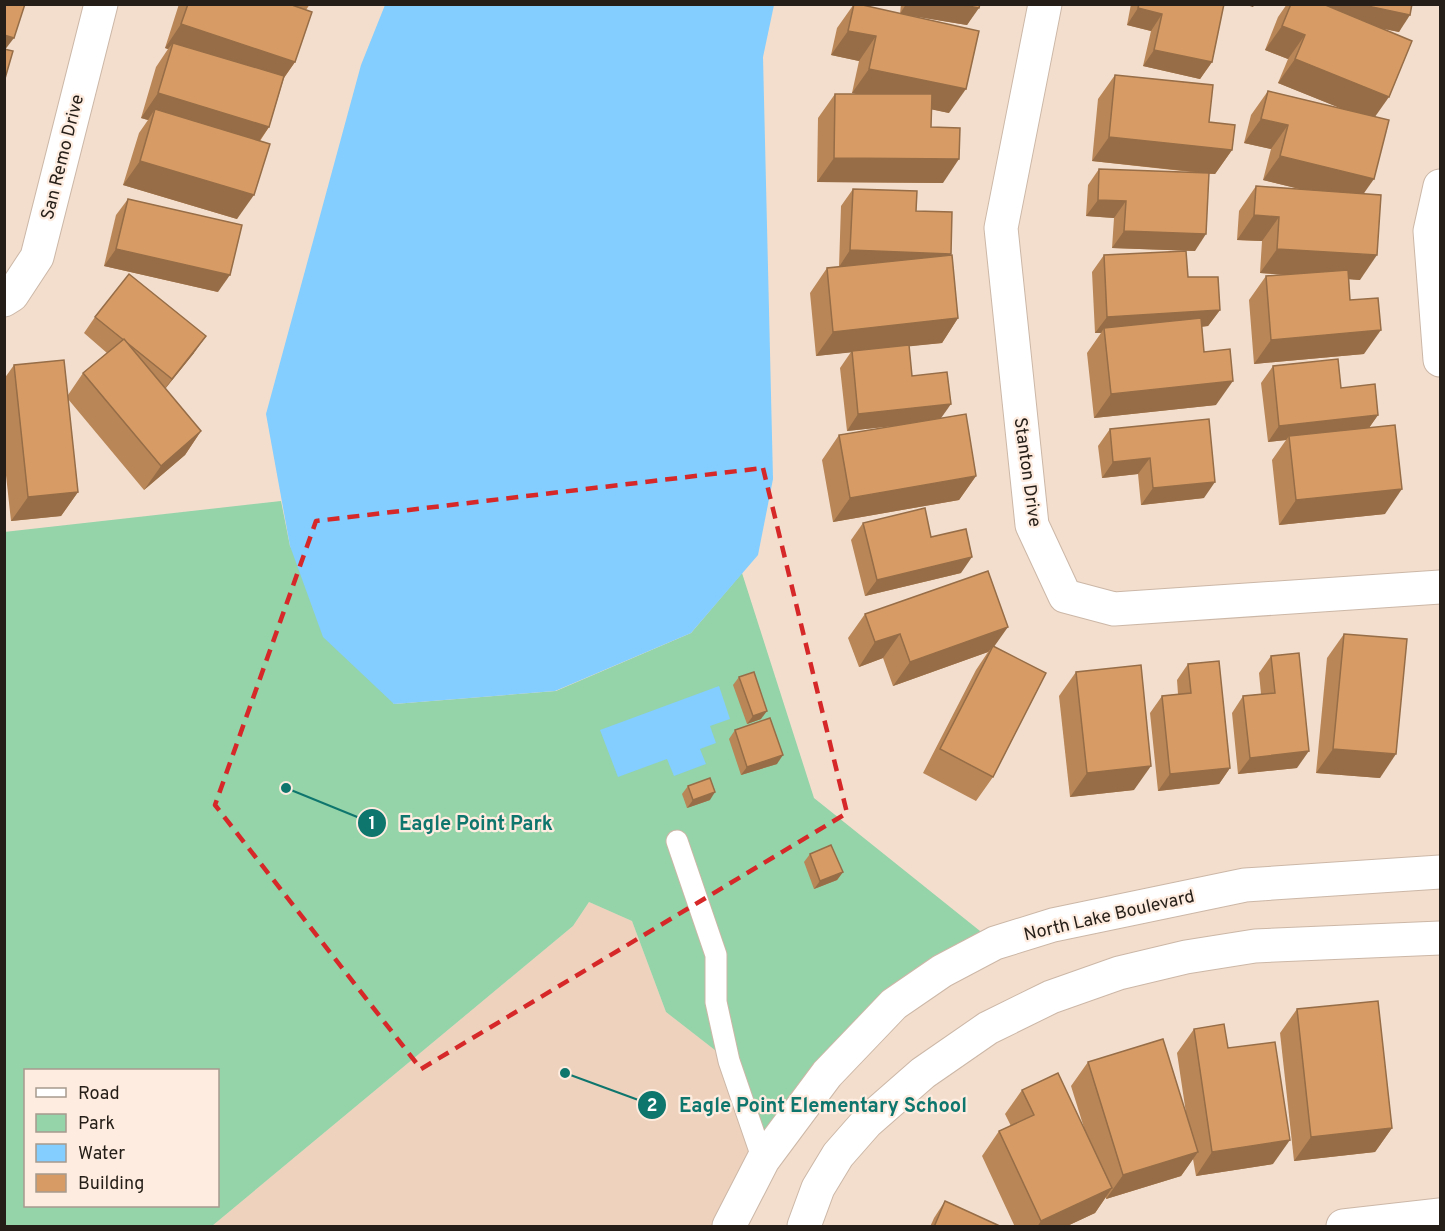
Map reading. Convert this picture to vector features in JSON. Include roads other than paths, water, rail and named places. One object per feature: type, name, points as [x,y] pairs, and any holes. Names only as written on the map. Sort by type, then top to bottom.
[{"type":"street","name":"San Remo Drive","points":[[4,300],[12,295],[37,257],[101,4]]},
{"type":"street","name":"Stanton Drive","points":[[1045,4],[1001,228],[1032,525],[1065,596],[1114,609],[1440,587]]},
{"type":"street","points":[[1440,186],[1430,231],[1440,360]]},
{"type":"street","name":"North Lake Boulevard","points":[[729,1227],[763,1160],[827,1074],[894,1004],[942,970],[995,944],[1053,925],[1245,885],[1440,872]]},
{"type":"street","points":[[804,1227],[818,1188],[838,1155],[867,1122],[923,1073],[988,1028],[1051,997],[1130,970],[1186,957],[1255,946],[1440,938]]},
{"type":"street","points":[[1343,1227],[1440,1215]]},
{"type":"lane","points":[[677,841],[716,955],[716,1002],[729,1061],[763,1160]]},
{"type":"water","points":[[385,5],[774,5],[763,57],[773,479],[758,555],[691,633],[555,691],[394,704],[323,637],[290,546],[266,414],[361,65]]},
{"type":"water","points":[[719,686],[730,719],[710,726],[716,743],[700,749],[706,764],[674,776],[667,759],[618,777],[600,730]]},
{"type":"place","name":"Eagle Point Park","points":[[286,788]]},
{"type":"place","name":"Eagle Point Elementary School","points":[[565,1073]]}]
